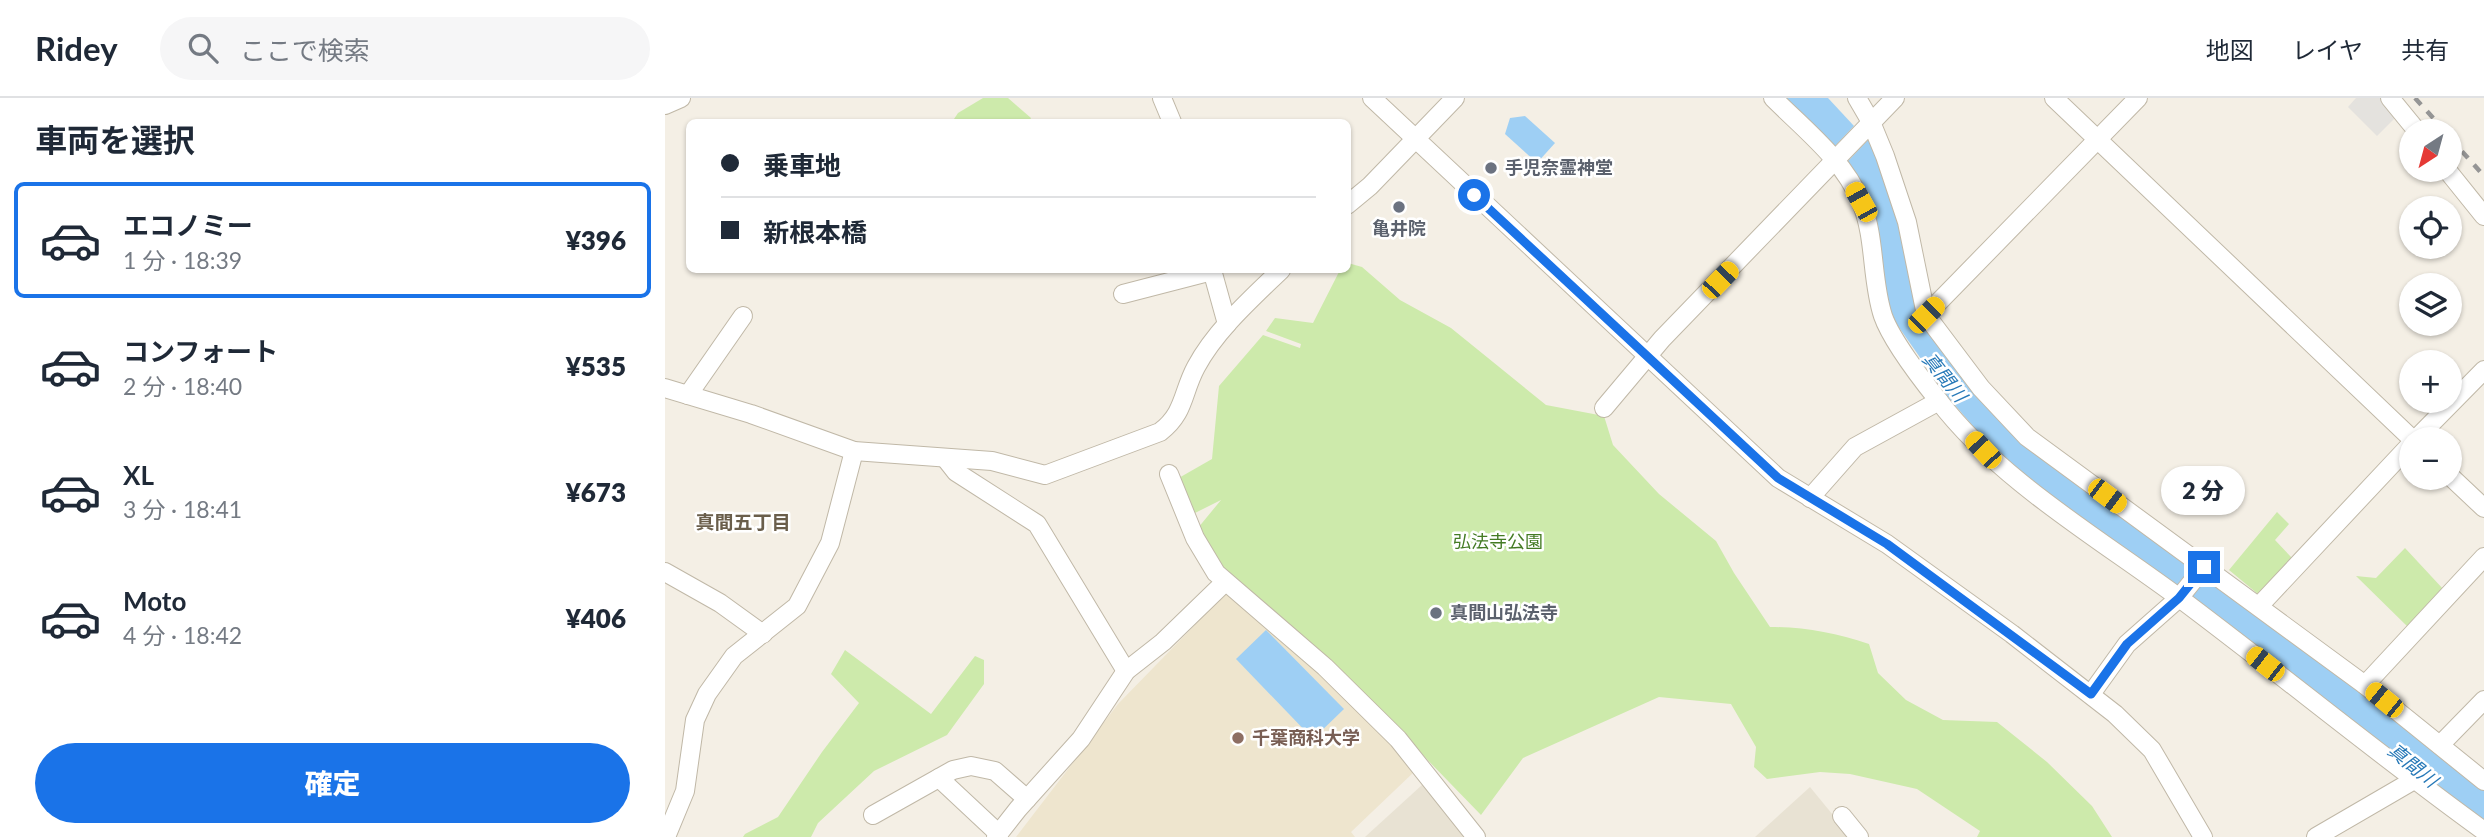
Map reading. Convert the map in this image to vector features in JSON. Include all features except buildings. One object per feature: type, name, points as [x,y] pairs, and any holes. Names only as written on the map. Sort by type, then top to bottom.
[{"type":"street","points":[[665,105],[681,98]]},
{"type":"street","points":[[1162,98],[1171,119]]},
{"type":"street","points":[[1372,98],[1778,478],[1887,544],[2091,694],[2152,750],[2203,837]]},
{"type":"street","points":[[1351,202],[1370,186],[1455,98]]},
{"type":"street","points":[[1773,98],[1836,161],[1861,202],[1868,224],[1883,317],[1895,338],[1938,401],[1998,466],[2179,598],[2484,831]]},
{"type":"street","points":[[1857,98],[1871,122],[1885,156],[1907,222],[1926,315],[1981,388],[2027,437],[2365,685],[2484,781]]},
{"type":"street","points":[[1604,408],[1649,356],[1895,98]]},
{"type":"street","points":[[2054,98],[2399,428]]},
{"type":"street","points":[[1926,315],[2138,98]]},
{"type":"street","points":[[2390,98],[2407,119]]},
{"type":"street","points":[[2457,182],[2484,216]]},
{"type":"street","points":[[1123,294],[1201,273]]},
{"type":"street","points":[[1213,273],[1227,324]]},
{"type":"street","points":[[665,388],[751,414],[854,451],[992,461],[1045,475],[1160,432],[1173,422],[1196,367],[1227,324],[1278,273]]},
{"type":"street","points":[[688,395],[743,316]]},
{"type":"street","points":[[2427,427],[2484,370]]},
{"type":"street","points":[[1810,498],[1855,447],[1938,401]]},
{"type":"street","points":[[666,837],[685,791],[695,720],[707,694],[734,656],[797,606],[830,543],[854,451]]},
{"type":"street","points":[[2259,606],[2399,456]]},
{"type":"street","points":[[945,458],[956,472],[1037,524],[1126,671]]},
{"type":"street","points":[[1169,474],[1195,538],[1216,573],[1325,667],[1398,739],[1476,837]]},
{"type":"street","points":[[2462,487],[2484,508]]},
{"type":"street","points":[[2365,685],[2484,557]]},
{"type":"street","points":[[2091,694],[2127,644],[2179,598],[2204,567]]},
{"type":"street","points":[[665,572],[720,603],[763,634]]},
{"type":"street","points":[[939,778],[997,835],[1081,740],[1126,671],[1163,642],[1225,582]]},
{"type":"street","points":[[2440,745],[2484,701]]},
{"type":"street","points":[[873,815],[953,769],[971,766],[995,771],[1027,799]]},
{"type":"street","points":[[2316,837],[2414,780]]},
{"type":"street","points":[[1842,816],[1859,837]]},
{"type":"shaded area","points":[[2356,98],[2384,98],[2398,115],[2377,136],[2348,107]]},
{"type":"shaded area","name":"千葉商科大学","points":[[1228,591],[1329,676],[1415,771],[1351,832],[1355,837],[1016,837],[1118,704]]},
{"type":"shaded area","points":[[1422,785],[1470,837],[1365,837]]},
{"type":"shaded area","points":[[1810,787],[1851,837],[1755,837]]},
{"type":"green space","points":[[983,98],[1008,98],[1031,118],[954,119],[958,113]]},
{"type":"green space","name":"弘法寺公園","points":[[1351,264],[1362,267],[1400,300],[1451,328],[1546,405],[1604,416],[1613,445],[1659,494],[1716,541],[1770,627],[1820,631],[1869,644],[1878,673],[1906,700],[1943,720],[1997,722],[2047,762],[2092,806],[2112,837],[1977,837],[1980,831],[1917,789],[1850,774],[1820,772],[1767,779],[1754,767],[1756,747],[1731,704],[1659,697],[1523,758],[1481,815],[1351,681],[1234,581],[1193,534],[1221,500],[1193,514],[1177,479],[1212,459],[1219,386],[1263,335],[1300,348],[1301,344],[1266,331],[1275,318],[1313,323],[1338,273],[1351,273]]},
{"type":"green space","points":[[2277,512],[2289,524],[2275,540],[2292,558],[2258,594],[2229,570]]},
{"type":"green space","points":[[2405,548],[2444,590],[2409,628],[2356,576],[2376,578]]},
{"type":"green space","points":[[845,650],[931,714],[975,656],[984,660],[984,684],[947,735],[874,771],[818,823],[811,837],[743,837],[778,817],[859,703],[831,674]]},
{"type":"water","points":[[1785,98],[1828,98],[1854,126],[1834,147]]},
{"type":"water","points":[[1525,116],[1555,143],[1537,163],[1505,134],[1510,118]]},
{"type":"water","name":"真間川","points":[[1870,138],[1900,225],[1919,318],[1967,380],[2484,789],[2484,823],[2004,462],[1947,396],[1891,316],[1867,193],[1847,162]]},
{"type":"water","points":[[1266,630],[1344,709],[1313,739],[1236,659]]},
{"type":"railway","points":[[2415,98],[2434,119]]},
{"type":"railway","points":[[2462,151],[2484,176]]},
{"type":"place","name":"手児奈霊神堂","points":[[1491,168]]},
{"type":"place","name":"亀井院","points":[[1399,207]]},
{"type":"place","name":"真間山弘法寺","points":[[1436,613]]},
{"type":"place","name":"千葉商科大学","points":[[1238,738]]},
{"type":"district","name":"真間五丁目","points":[[743,522]]},
{"type":"route","points":[[1474,195],[1778,478],[1887,544],[2091,694],[2127,644],[2179,598],[2204,567]]}]
